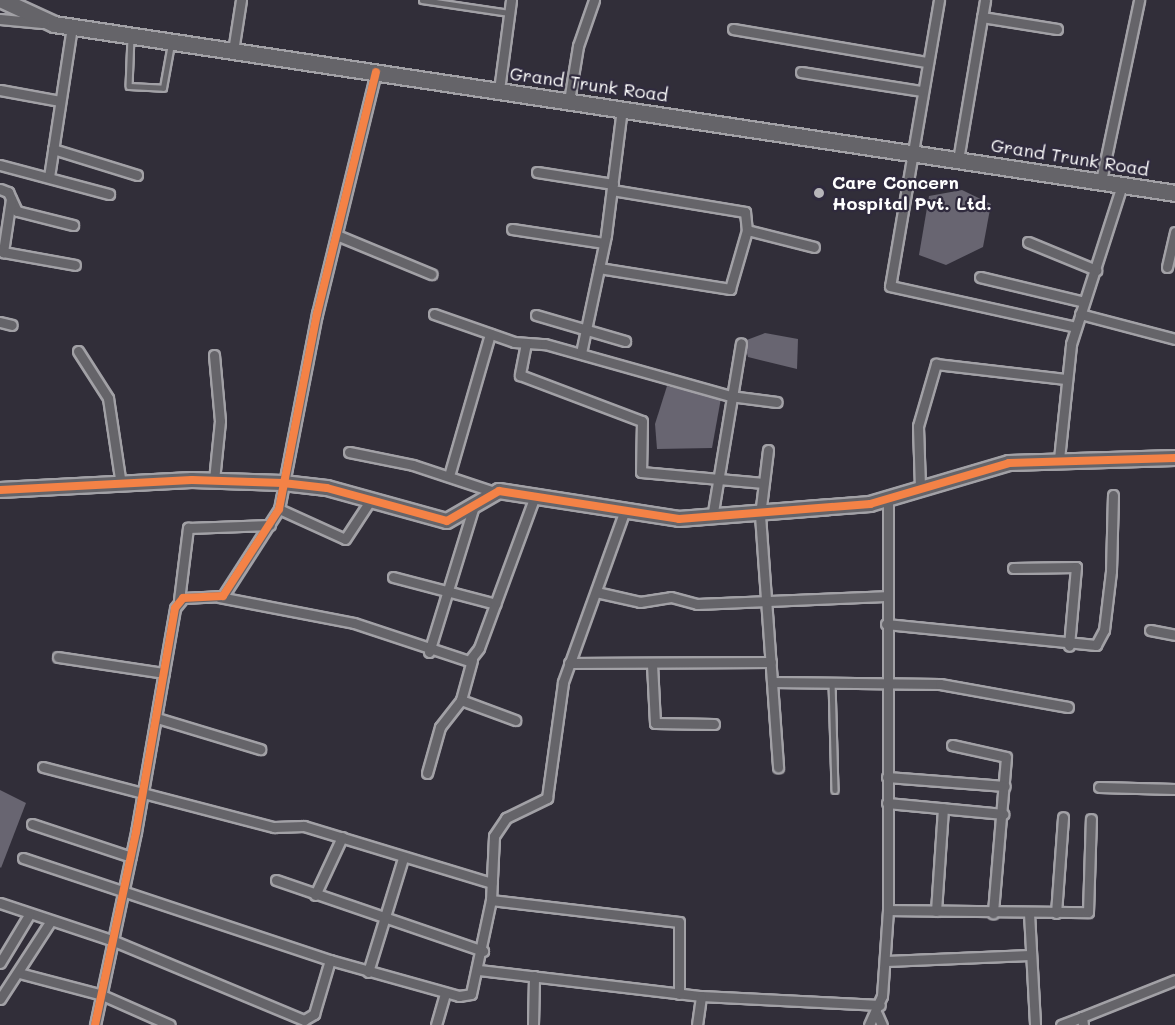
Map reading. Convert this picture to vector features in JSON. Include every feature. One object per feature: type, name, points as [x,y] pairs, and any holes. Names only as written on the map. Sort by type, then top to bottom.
[{"type":"main road","name":"Grand Trunk Road","points":[[2,4],[20,5],[54,24],[72,27],[1175,193]]},
{"type":"street","points":[[233,51],[241,0]]},
{"type":"street","points":[[499,90],[511,0]]},
{"type":"street","points":[[569,101],[578,46],[594,0]]},
{"type":"street","points":[[939,0],[921,91],[913,153],[890,286],[1076,327]]},
{"type":"street","points":[[958,160],[985,0]]},
{"type":"street","points":[[1101,182],[1139,0]]},
{"type":"street","points":[[982,17],[1057,29]]},
{"type":"street","points":[[0,19],[54,24]]},
{"type":"street","points":[[49,177],[72,27]]},
{"type":"street","points":[[733,29],[926,62]]},
{"type":"street","points":[[219,597],[270,525],[279,509],[287,484],[317,314],[339,236],[375,72]]},
{"type":"street","points":[[801,72],[921,91]]},
{"type":"street","points":[[0,90],[60,101]]},
{"type":"street","points":[[581,353],[604,243],[622,109]]},
{"type":"street","points":[[53,149],[137,175]]},
{"type":"street","points":[[0,165],[109,194]]},
{"type":"street","points":[[537,172],[745,212],[747,230],[730,289],[599,268]]},
{"type":"street","points":[[1059,459],[1065,379],[1076,327],[1122,185]]},
{"type":"street","points":[[0,189],[22,213],[73,225]]},
{"type":"street","points":[[11,199],[3,252],[75,265]]},
{"type":"street","points":[[512,229],[604,243]]},
{"type":"street","points":[[747,230],[814,247]]},
{"type":"street","points":[[1167,267],[1175,232]]},
{"type":"street","points":[[339,236],[431,274]]},
{"type":"street","points":[[1028,243],[1096,270]]},
{"type":"street","points":[[980,277],[1084,302]]},
{"type":"street","points":[[434,314],[490,334],[581,353],[730,396],[777,402]]},
{"type":"street","points":[[1080,314],[1175,339]]},
{"type":"street","points":[[536,315],[625,341]]},
{"type":"street","points":[[0,322],[12,324]]},
{"type":"street","points":[[449,476],[490,334]]},
{"type":"street","points":[[526,343],[520,375],[642,421],[646,431],[641,472],[715,481],[764,483]]},
{"type":"street","points":[[712,518],[715,481],[741,343]]},
{"type":"street","points":[[78,351],[108,398],[121,485]]},
{"type":"street","points":[[214,355],[220,427],[214,480]]},
{"type":"street","points":[[920,487],[918,426],[936,364],[1065,379]]},
{"type":"street","points":[[768,450],[760,515],[769,600],[778,768]]},
{"type":"street","points":[[349,452],[449,476],[494,492],[535,496],[624,513],[712,518],[760,515],[888,498],[1009,463],[1059,459],[1175,458]]},
{"type":"street","points":[[0,490],[214,480],[287,484],[370,501],[447,521],[494,492]]},
{"type":"street","points":[[886,624],[1069,646],[1096,645],[1104,630],[1113,495]]},
{"type":"street","points":[[428,773],[440,727],[461,700],[472,660],[496,604],[535,496]]},
{"type":"street","points":[[869,1025],[878,1009],[885,961],[888,910],[885,596],[888,498]]},
{"type":"street","points":[[279,509],[345,539],[370,501]]},
{"type":"street","points":[[429,652],[452,592],[474,506]]},
{"type":"street","points":[[23,858],[368,972],[445,993],[471,994],[479,970],[492,900],[497,829],[506,818],[547,798],[569,663],[597,592],[624,513]]},
{"type":"street","points":[[94,1025],[114,941],[144,790],[179,600],[188,528],[270,525]]},
{"type":"street","points":[[1013,568],[1076,567],[1069,646]]},
{"type":"street","points":[[393,577],[496,604]]},
{"type":"street","points":[[597,592],[640,602],[671,597],[697,604],[885,596]]},
{"type":"street","points":[[179,600],[219,597],[354,623],[429,652],[472,660]]},
{"type":"street","points":[[1150,630],[1175,635]]},
{"type":"street","points":[[58,657],[164,673]]},
{"type":"street","points":[[569,663],[771,662]]},
{"type":"street","points":[[652,664],[655,723],[714,724]]},
{"type":"street","points":[[772,682],[887,681],[954,685],[1068,707]]},
{"type":"street","points":[[461,700],[515,720]]},
{"type":"street","points":[[157,718],[260,749]]},
{"type":"street","points":[[952,745],[1005,755],[1003,814],[993,913]]},
{"type":"street","points":[[43,766],[144,790],[274,827],[295,824],[492,883]]},
{"type":"street","points":[[887,777],[1005,786]]},
{"type":"street","points":[[1099,787],[1175,789]]},
{"type":"street","points":[[886,803],[1003,814]]},
{"type":"street","points":[[936,911],[943,808]]},
{"type":"street","points":[[1056,913],[1063,817]]},
{"type":"street","points":[[888,910],[993,913],[1090,911],[1091,819]]},
{"type":"street","points":[[32,824],[131,857]]},
{"type":"street","points":[[315,895],[342,837]]},
{"type":"street","points":[[368,972],[403,858]]},
{"type":"street","points":[[276,880],[384,921],[483,951]]},
{"type":"street","points":[[492,900],[679,922],[679,994]]},
{"type":"street","points":[[0,903],[50,922],[114,941],[304,1020],[314,1014],[330,960]]},
{"type":"street","points":[[1029,913],[1035,1025]]},
{"type":"street","points":[[0,963],[29,915]]},
{"type":"street","points":[[0,999],[50,922]]},
{"type":"street","points":[[885,961],[1031,955]]},
{"type":"street","points":[[479,970],[679,994],[878,1009]]},
{"type":"street","points":[[19,973],[102,995],[170,1025]]},
{"type":"street","points":[[533,1025],[534,976]]},
{"type":"street","points":[[1061,1025],[1083,1021],[1175,980]]},
{"type":"street","points":[[436,1025],[445,993]]},
{"type":"street","points":[[697,1025],[701,996]]},
{"type":"street","points":[[878,1009],[882,1025]]},
{"type":"lane","points":[[422,0],[509,14]]},
{"type":"lane","points":[[132,35],[129,86],[163,88],[171,41]]},
{"type":"lane","points":[[832,681],[835,790]]},
{"type":"shaded area","points":[[962,190],[991,204],[983,247],[946,265],[919,255],[929,196]]},
{"type":"shaded area","points":[[765,333],[798,339],[797,369],[748,357],[744,341]]},
{"type":"shaded area","points":[[667,386],[721,398],[712,448],[657,449],[655,424]]},
{"type":"shaded area","points":[[0,790],[26,803],[1,868],[0,867]]},
{"type":"cycle path","points":[[95,1025],[136,832],[175,608],[183,598],[223,596],[279,509],[317,314],[376,72]]},
{"type":"cycle path","points":[[0,490],[192,480],[283,483],[327,488],[447,521],[499,491],[679,519],[870,504],[1009,463],[1175,458]]},
{"type":"place","name":"Care Concern Hospital Pvt. Ltd.","points":[[819,193]]}]
